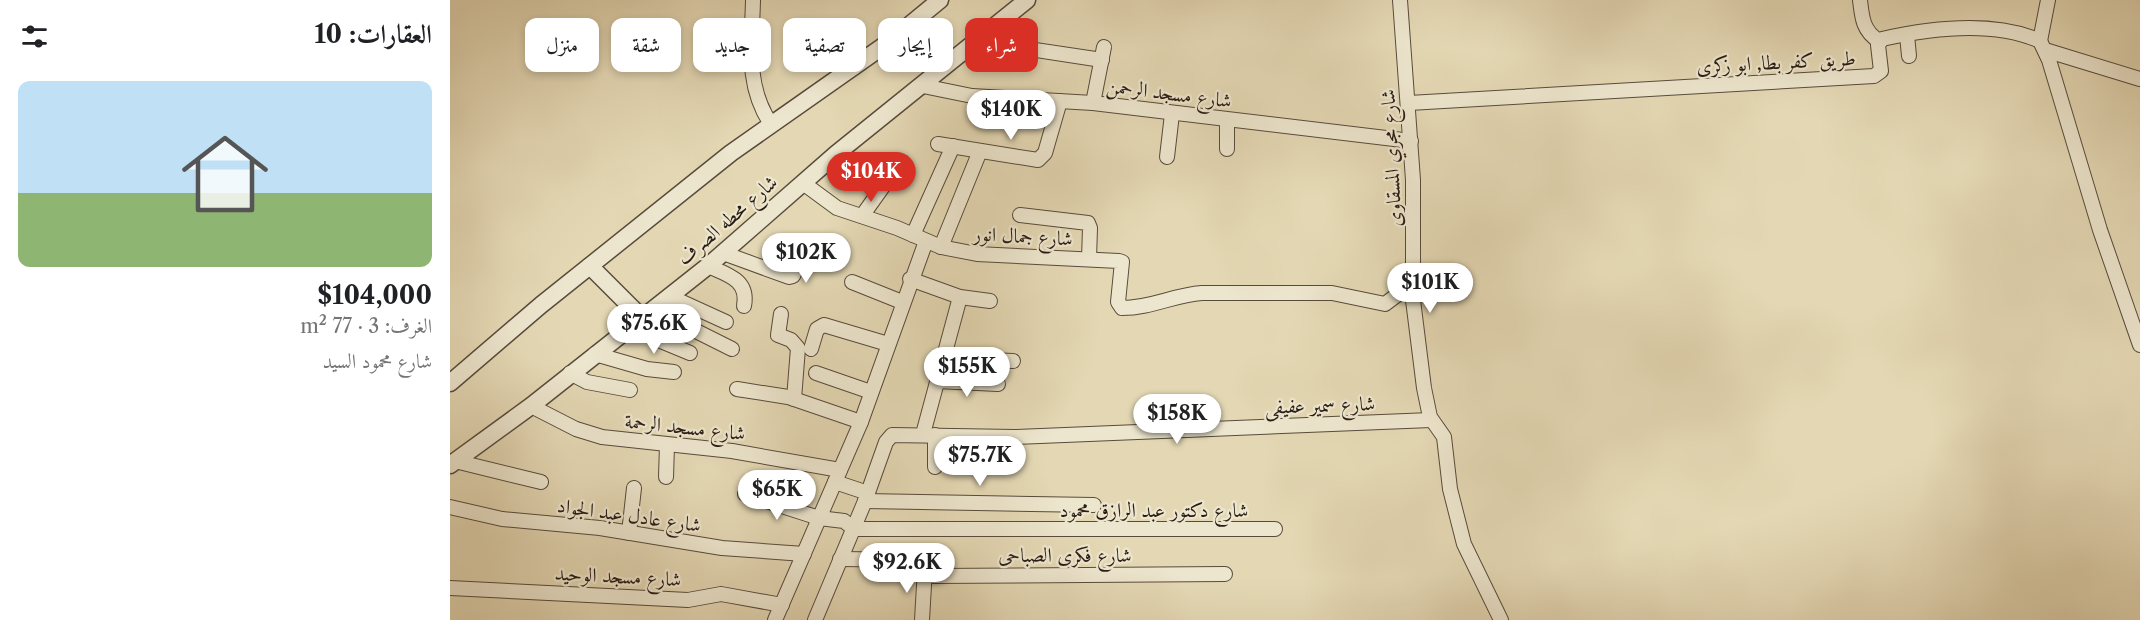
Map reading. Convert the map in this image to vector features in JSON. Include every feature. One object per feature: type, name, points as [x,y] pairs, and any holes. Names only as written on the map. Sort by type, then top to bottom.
[{"type":"street","points":[[753,0],[753,86],[759,104],[771,124]]},
{"type":"street","points":[[450,383],[523,319],[595,272],[771,124],[889,42],[940,0]]},
{"type":"street","name":"شارع محطه الصرف","points":[[1005,18],[1027,0]]},
{"type":"street","name":"شارع مجري المسقاوى","points":[[1400,0],[1409,103],[1415,227],[1413,283],[1424,388],[1431,420],[1441,429],[1444,437],[1448,478],[1464,544],[1501,620]]},
{"type":"street","points":[[1860,0],[1863,24],[1870,36],[1879,41]]},
{"type":"street","points":[[2048,0],[2042,46],[2100,230],[2140,345]]},
{"type":"street","name":"طريق كفر بطا, ابو زكرى","points":[[1409,103],[1874,76],[1879,74],[1881,67],[1879,41],[1907,35],[1986,29],[2012,32],[2042,46],[2140,79]]},
{"type":"street","points":[[1907,35],[1910,56]]},
{"type":"street","points":[[1038,47],[1103,53],[1093,103]]},
{"type":"street","name":"شارع محطه الصرف","points":[[452,463],[531,406],[708,266],[803,183],[965,50]]},
{"type":"street","name":"شارع مسجد الرحمن","points":[[923,86],[972,96],[1093,103],[1411,141]]},
{"type":"street","points":[[938,144],[1038,160],[1045,153],[1060,101]]},
{"type":"street","points":[[1167,156],[1172,114]]},
{"type":"street","points":[[1227,120],[1227,149]]},
{"type":"street","points":[[776,620],[861,422],[910,279],[920,238],[953,146]]},
{"type":"street","points":[[940,247],[980,151]]},
{"type":"street","points":[[862,216],[899,164]]},
{"type":"street","name":"شارع جمال انور","points":[[803,183],[831,204],[940,247],[977,254],[1122,262],[1118,302],[1122,308],[1142,308],[1184,294],[1202,293],[1332,293],[1385,304],[1413,283]]},
{"type":"street","points":[[1020,215],[1088,223],[1090,228],[1089,259]]},
{"type":"street","points":[[723,253],[786,277],[792,276],[802,256]]},
{"type":"street","points":[[751,279],[757,265]]},
{"type":"street","points":[[708,266],[739,281],[745,293],[744,306]]},
{"type":"street","points":[[595,272],[630,306],[638,321],[661,341],[690,353]]},
{"type":"street","points":[[910,279],[960,297],[990,302]]},
{"type":"street","points":[[852,282],[902,302]]},
{"type":"street","points":[[669,296],[726,322]]},
{"type":"street","points":[[934,467],[929,434],[937,381],[960,297]]},
{"type":"street","points":[[656,307],[684,326],[732,349]]},
{"type":"street","points":[[781,314],[777,332],[780,337],[791,340],[798,348],[794,399]]},
{"type":"street","points":[[811,349],[817,329],[824,325],[888,344]]},
{"type":"street","points":[[595,354],[647,369],[674,372]]},
{"type":"street","points":[[943,358],[1013,361]]},
{"type":"street","points":[[570,373],[587,382],[630,390]]},
{"type":"street","points":[[816,373],[871,392]]},
{"type":"street","points":[[937,381],[998,384]]},
{"type":"street","points":[[737,389],[794,399],[861,422]]},
{"type":"street","name":"شارع مسجد الرحمة","points":[[531,406],[589,434],[755,454],[838,476],[867,497],[1094,505]]},
{"type":"street","name":"شارع سمير عفيفى","points":[[867,497],[888,437],[897,434],[980,437],[1431,420]]},
{"type":"street","points":[[980,437],[980,456]]},
{"type":"street","points":[[666,477],[667,445]]},
{"type":"street","points":[[452,463],[541,482]]},
{"type":"street","points":[[629,533],[634,488]]},
{"type":"street","points":[[745,494],[819,518],[844,521],[854,529]]},
{"type":"street","points":[[815,620],[867,497]]},
{"type":"street","name":"شارع عادل عبد الجواد","points":[[450,507],[502,519],[629,533],[722,548],[804,554]]},
{"type":"street","name":"شارع دكتور عبد الرازق محمود","points":[[854,529],[1275,529]]},
{"type":"street","name":"شارع فكرى الصباحى","points":[[840,559],[918,560],[933,576],[1225,574]]},
{"type":"street","points":[[922,620],[925,568]]},
{"type":"street","name":"شارع مسجد الوحيد","points":[[450,588],[688,600],[721,594],[782,605]]}]
